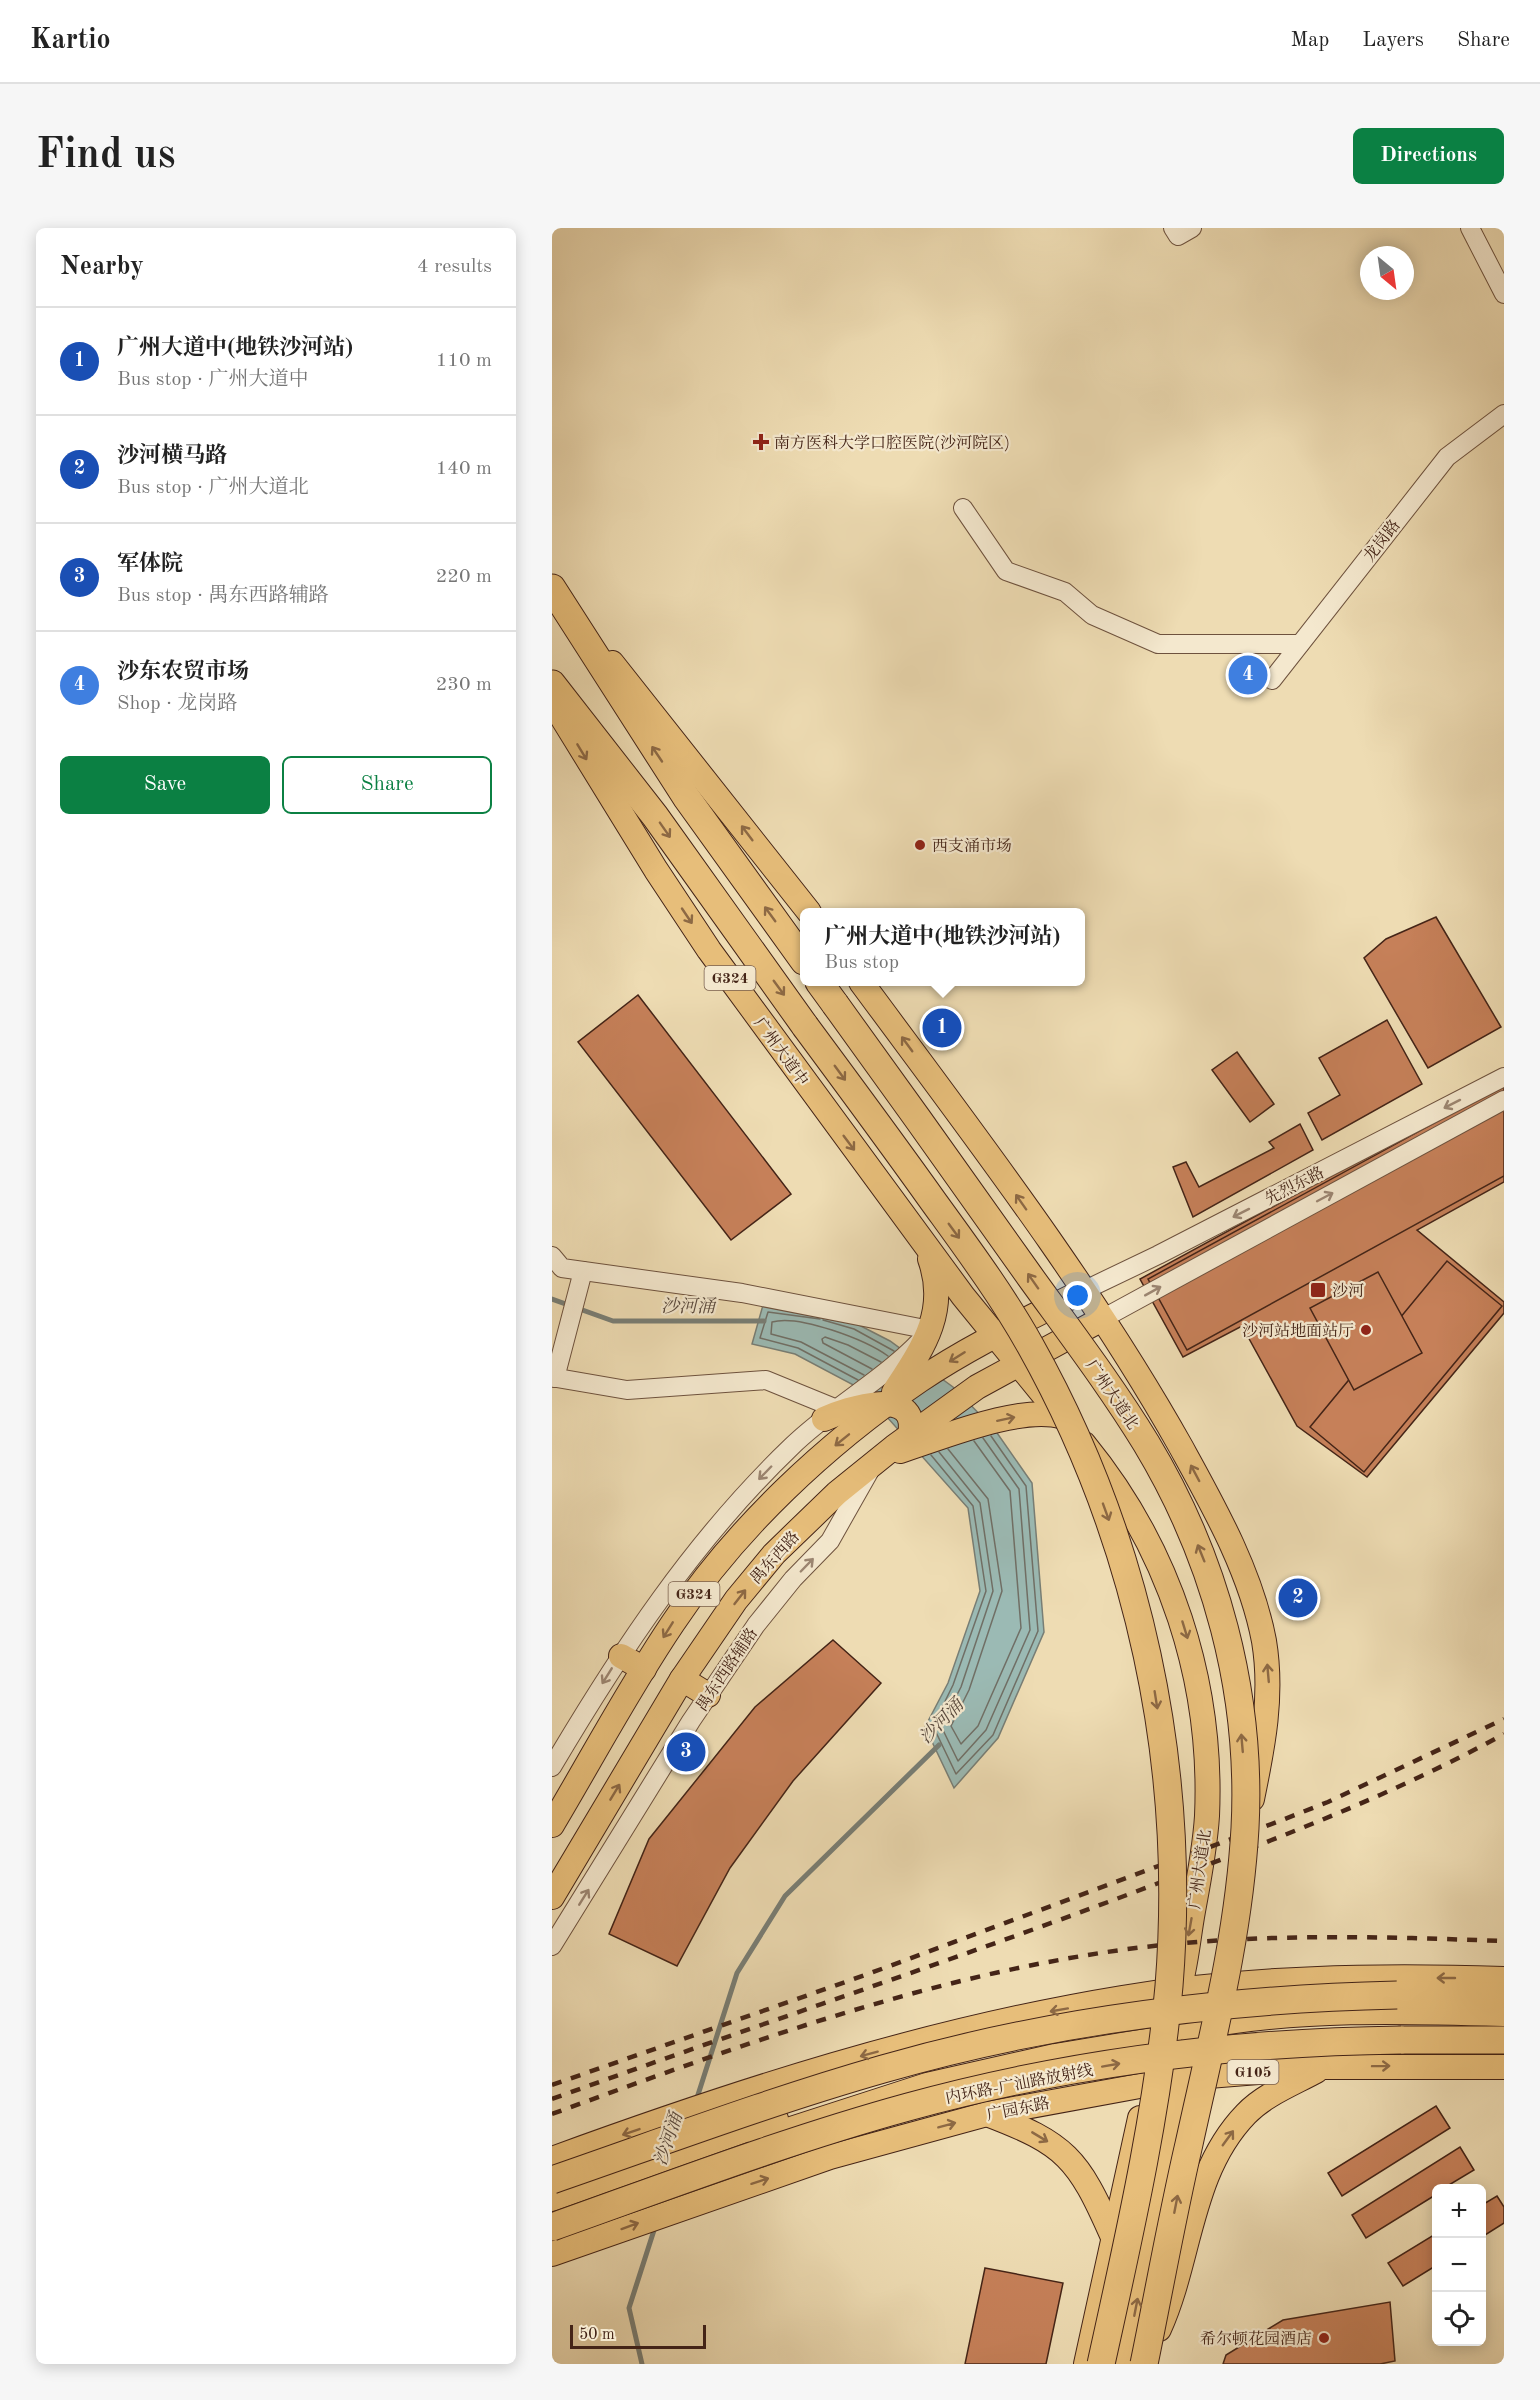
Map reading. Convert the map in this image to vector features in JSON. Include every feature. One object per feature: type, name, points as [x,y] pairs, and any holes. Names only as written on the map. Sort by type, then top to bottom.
[{"type":"highway","points":[[554,591],[686,797],[800,955]]},
{"type":"highway","name":"广州大道中","points":[[552,684],[655,816],[805,1026]]},
{"type":"highway","name":"广州大道北","points":[[822,986],[1103,1378],[1147,1445],[1192,1531],[1212,1584],[1229,1645],[1240,1717],[1245,1775],[1245,1828],[1239,1900],[1214,2037],[1182,2173],[1144,2364]]},
{"type":"highway","name":"广州大道北","points":[[805,1026],[969,1250],[1029,1344],[1060,1402],[1098,1489],[1127,1574],[1149,1657],[1160,1724],[1169,1809],[1172,1902],[1168,1987],[1154,2099],[1101,2364]]},
{"type":"highway","points":[[554,2205],[828,2085],[938,2055],[1039,2033],[1189,2009],[1297,1998],[1397,1995],[1504,1996]]},
{"type":"highway","name":"内环路-广汕路放射线","points":[[554,2205],[909,2107],[1013,2082],[1141,2060],[1255,2046],[1348,2040],[1504,2040]]},
{"type":"main road","points":[[554,591],[807,908]]},
{"type":"main road","name":"广州大道中","points":[[552,702],[656,870],[709,950],[924,1243]]},
{"type":"main road","points":[[865,986],[1102,1319]]},
{"type":"main road","name":"G324","points":[[553,1824],[679,1614],[752,1524],[823,1455],[892,1393],[930,1330],[937,1305],[937,1280],[924,1243]]},
{"type":"main road","name":"广州大道北","points":[[924,1243],[993,1336],[1063,1417],[1119,1492],[1151,1549],[1178,1607],[1197,1683],[1203,1719],[1207,1815],[1199,1991],[1194,2038]]},
{"type":"main road","points":[[830,1414],[892,1393],[993,1336],[1083,1291]]},
{"type":"main road","name":"广州大道北","points":[[1102,1319],[1160,1411],[1222,1525],[1244,1575],[1263,1639],[1269,1683],[1264,1740],[1242,1853],[1199,1991],[1167,2029],[1125,2364]]},
{"type":"main road","name":"禺东西路","points":[[556,1882],[585,1842],[682,1679],[736,1600],[774,1554],[837,1493],[878,1460],[926,1433],[977,1387],[1102,1319]]},
{"type":"main road","points":[[892,1393],[903,1409],[926,1433],[1034,1414],[1050,1413],[1063,1417]]},
{"type":"main road","points":[[621,1656],[644,1670]]},
{"type":"main road","points":[[682,1679],[708,1695]]},
{"type":"main road","points":[[553,1824],[585,1842]]},
{"type":"main road","points":[[552,2159],[847,2060],[966,2029],[1123,1998],[1347,1978],[1504,1978]]},
{"type":"main road","points":[[1194,2038],[1248,2019],[1353,2013],[1504,2014]]},
{"type":"main road","points":[[1161,2078],[1180,2038],[1331,2025],[1504,2025]]},
{"type":"main road","points":[[554,2205],[691,2157],[845,2095],[904,2078],[990,2056],[1138,2030],[1167,2029]]},
{"type":"main road","points":[[1135,2364],[1155,2339],[1166,2315],[1201,2192],[1213,2162],[1225,2141],[1246,2115],[1262,2101],[1323,2067]]},
{"type":"main road","name":"广园东路","points":[[552,2254],[830,2157],[987,2114],[1161,2078],[1323,2067],[1504,2067]]},
{"type":"main road","name":"广州大道北","points":[[1086,2364],[1112,2235],[1161,2078]]},
{"type":"main road","points":[[987,2114],[1027,2129],[1064,2153],[1083,2173],[1112,2235]]},
{"type":"street","points":[[1173,228],[1178,236],[1192,228]]},
{"type":"street","points":[[1470,228],[1504,294]]},
{"type":"street","name":"龙岗路","points":[[1272,680],[1447,457],[1504,414]]},
{"type":"street","points":[[963,508],[1006,570],[1065,592],[1092,615],[1158,644],[1300,644]]},
{"type":"street","name":"先烈东路","points":[[1083,1291],[1504,1077]]},
{"type":"street","name":"先烈东路","points":[[1102,1319],[1504,1100]]},
{"type":"street","points":[[552,1256],[562,1268],[581,1276],[742,1293],[930,1330]]},
{"type":"street","points":[[581,1276],[554,1377],[627,1390],[766,1380],[830,1414]]},
{"type":"street","points":[[552,1767],[621,1656],[714,1528],[793,1445],[830,1414],[865,1389],[892,1393]]},
{"type":"street","name":"禺东西路辅路","points":[[552,1946],[708,1695],[756,1625],[793,1579],[830,1540],[878,1460]]},
{"type":"water","points":[[763,1305],[857,1324],[890,1341],[953,1387],[995,1430],[1032,1483],[1044,1632],[998,1738],[954,1788],[925,1727],[948,1683],[980,1591],[968,1508],[863,1390],[795,1354],[752,1344]]},
{"type":"building","points":[[1436,917],[1501,1027],[1428,1068],[1364,958],[1386,939]]},
{"type":"building","points":[[638,995],[791,1194],[731,1240],[578,1042]]},
{"type":"building","points":[[1387,1020],[1422,1084],[1322,1140],[1308,1113],[1340,1095],[1319,1058]]},
{"type":"building","points":[[1237,1052],[1274,1104],[1250,1122],[1212,1070]]},
{"type":"building","name":"沙河","points":[[1504,1081],[1504,1182],[1417,1230],[1504,1302],[1504,1313],[1367,1477],[1297,1426],[1242,1326],[1183,1357],[1140,1279]]},
{"type":"building","points":[[1504,1085],[1504,1176],[1187,1350],[1148,1279]]},
{"type":"building","points":[[1300,1124],[1313,1150],[1193,1217],[1173,1167],[1186,1162],[1199,1187],[1274,1148],[1269,1142]]},
{"type":"building","name":"沙河","points":[[1447,1261],[1502,1306],[1364,1472],[1310,1427]]},
{"type":"building","name":"沙河站地面站厅","points":[[1378,1272],[1422,1353],[1354,1390],[1310,1308]]},
{"type":"building","points":[[833,1640],[881,1683],[793,1781],[730,1868],[677,1966],[609,1934],[649,1839],[755,1707]]},
{"type":"building","points":[[1436,2106],[1450,2128],[1342,2196],[1328,2173]]},
{"type":"building","points":[[1460,2147],[1474,2170],[1451,2184],[1432,2184],[1432,2197],[1366,2238],[1352,2215]]},
{"type":"building","points":[[1497,2196],[1504,2207],[1504,2223],[1486,2234],[1486,2203]]},
{"type":"building","points":[[1432,2236],[1432,2268],[1403,2286],[1388,2263]]},
{"type":"building","points":[[985,2268],[1063,2283],[1046,2364],[965,2364]]},
{"type":"building","name":"希尔顿花园酒店","points":[[1390,2302],[1395,2361],[1380,2364],[1223,2364],[1226,2355],[1283,2320]]},
{"type":"waterway","name":"沙河涌","points":[[552,1299],[613,1321],[764,1321]]},
{"type":"waterway","name":"沙河涌","points":[[696,2101],[737,1973],[785,1896],[939,1745]]},
{"type":"waterway","name":"沙河涌","points":[[642,2364],[629,2308],[656,2224]]},
{"type":"railway","points":[[552,2085],[868,1974],[1277,1822],[1328,1802],[1504,1719]]},
{"type":"railway","points":[[552,2099],[1006,1939],[1245,1851],[1376,1797],[1504,1734]]},
{"type":"railway","points":[[552,2114],[750,2043],[883,2002],[1019,1968],[1088,1955],[1191,1942],[1295,1937],[1504,1941]]},
{"type":"place","name":"南方医科大学口腔医院(沙河院区)","points":[[761,442]]},
{"type":"place","name":"沙东农贸市场","points":[[1248,675]]},
{"type":"place","name":"西支涌市场","points":[[920,845]]},
{"type":"place","name":"广州大道中(地铁沙河站)","points":[[942,1028]]},
{"type":"place","name":"沙河","points":[[1318,1290]]},
{"type":"place","name":"沙河站地面站厅","points":[[1366,1330]]},
{"type":"place","name":"沙河横马路","points":[[1298,1598]]},
{"type":"place","name":"军体院","points":[[686,1752]]},
{"type":"place","name":"希尔顿花园酒店","points":[[1324,2338]]}]
